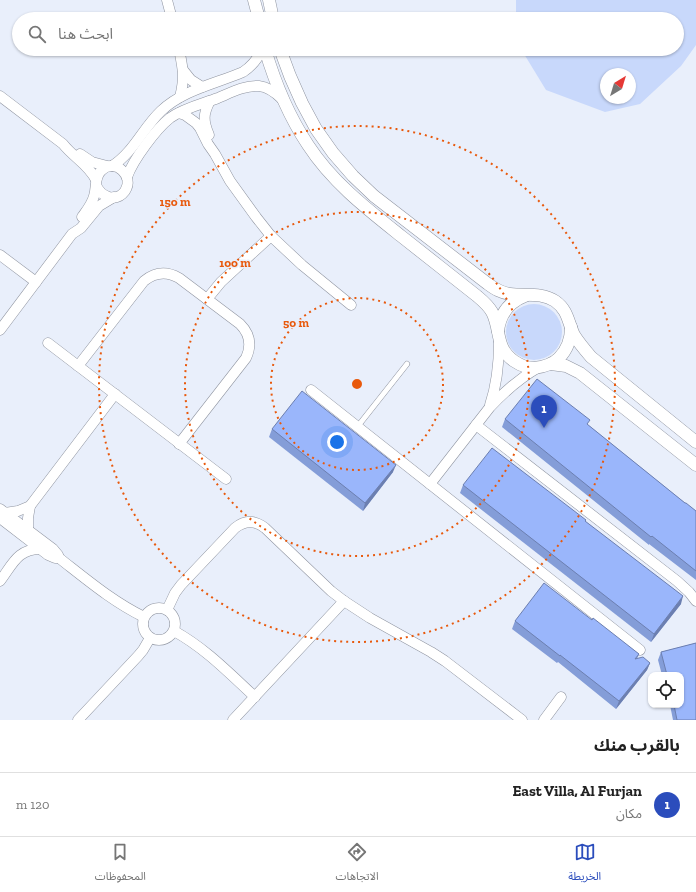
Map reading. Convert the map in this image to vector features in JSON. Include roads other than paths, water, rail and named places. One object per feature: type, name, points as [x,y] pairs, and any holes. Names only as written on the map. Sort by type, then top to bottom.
[{"type":"street","points":[[167,0],[170,12]]},
{"type":"street","points":[[254,0],[257,12]]},
{"type":"street","points":[[269,0],[272,12]]},
{"type":"street","points":[[180,56],[183,70],[183,84],[180,97]]},
{"type":"street","points":[[0,330],[72,234],[91,203],[94,196],[97,176],[103,168],[122,159],[150,123],[169,104],[202,87],[235,75],[249,68],[259,56]]},
{"type":"street","points":[[266,56],[282,99],[294,123],[325,168],[363,206],[486,304],[492,312],[501,346],[511,359],[531,368],[566,366],[580,373],[696,465]]},
{"type":"street","points":[[283,56],[302,103],[316,129],[338,159],[374,196],[498,291],[508,294],[545,296],[554,301],[562,308],[568,317],[579,343],[591,357],[696,442]]},
{"type":"street","points":[[183,70],[191,80],[202,87]]},
{"type":"street","points":[[214,83],[220,97]]},
{"type":"street","points":[[72,234],[81,228],[100,206],[122,194],[126,190],[128,186],[127,176],[132,164],[156,132],[179,113],[252,86],[259,86],[272,90],[282,99]]},
{"type":"street","points":[[0,96],[63,144],[92,162],[120,168],[127,176]]},
{"type":"street","points":[[210,101],[205,112],[204,119],[215,154]]},
{"type":"street","points":[[179,113],[191,118],[200,128],[230,181],[271,236],[302,265],[350,305]]},
{"type":"street","points":[[63,144],[69,152],[90,170],[101,193],[114,198]]},
{"type":"street","points":[[207,299],[221,282],[271,236]]},
{"type":"street","points":[[0,255],[36,282]]},
{"type":"street","points":[[78,366],[144,281],[148,278],[158,274],[174,275],[207,299],[244,328],[248,334],[250,346],[246,358],[179,444]]},
{"type":"street","points":[[490,407],[494,394],[498,366],[498,336],[501,316],[505,309],[518,298],[534,295]]},
{"type":"street","points":[[430,484],[490,407],[508,389],[523,377],[557,360],[562,355],[570,342],[571,327]]},
{"type":"street","points":[[48,343],[226,479]]},
{"type":"street","points":[[311,390],[640,650]]},
{"type":"street","points":[[19,555],[20,543],[28,518],[30,506],[115,394]]},
{"type":"street","points":[[476,425],[671,577],[689,592],[696,601]]},
{"type":"street","points":[[2,513],[18,511],[30,506]]},
{"type":"street","points":[[2,513],[51,557],[59,558]]},
{"type":"street","points":[[168,610],[175,593],[181,585],[235,528],[245,522],[261,525],[344,601],[370,618],[445,661],[522,720]]},
{"type":"street","points":[[23,531],[53,549],[59,558],[114,600],[144,617]]},
{"type":"street","points":[[0,581],[19,555],[29,550],[41,549]]},
{"type":"street","points":[[233,720],[344,601]]},
{"type":"street","points":[[159,607],[168,610],[174,617],[175,621],[174,630],[171,635],[161,640],[150,638],[143,626],[144,617],[154,608],[159,607]]},
{"type":"street","points":[[174,630],[205,652],[255,697]]},
{"type":"street","points":[[78,720],[138,656],[150,638]]},
{"type":"street","points":[[544,720],[561,697]]},
{"type":"lane","points":[[358,426],[407,364]]},
{"type":"place","name":"East Villa, Al Furjan","points":[[544,428]]}]
